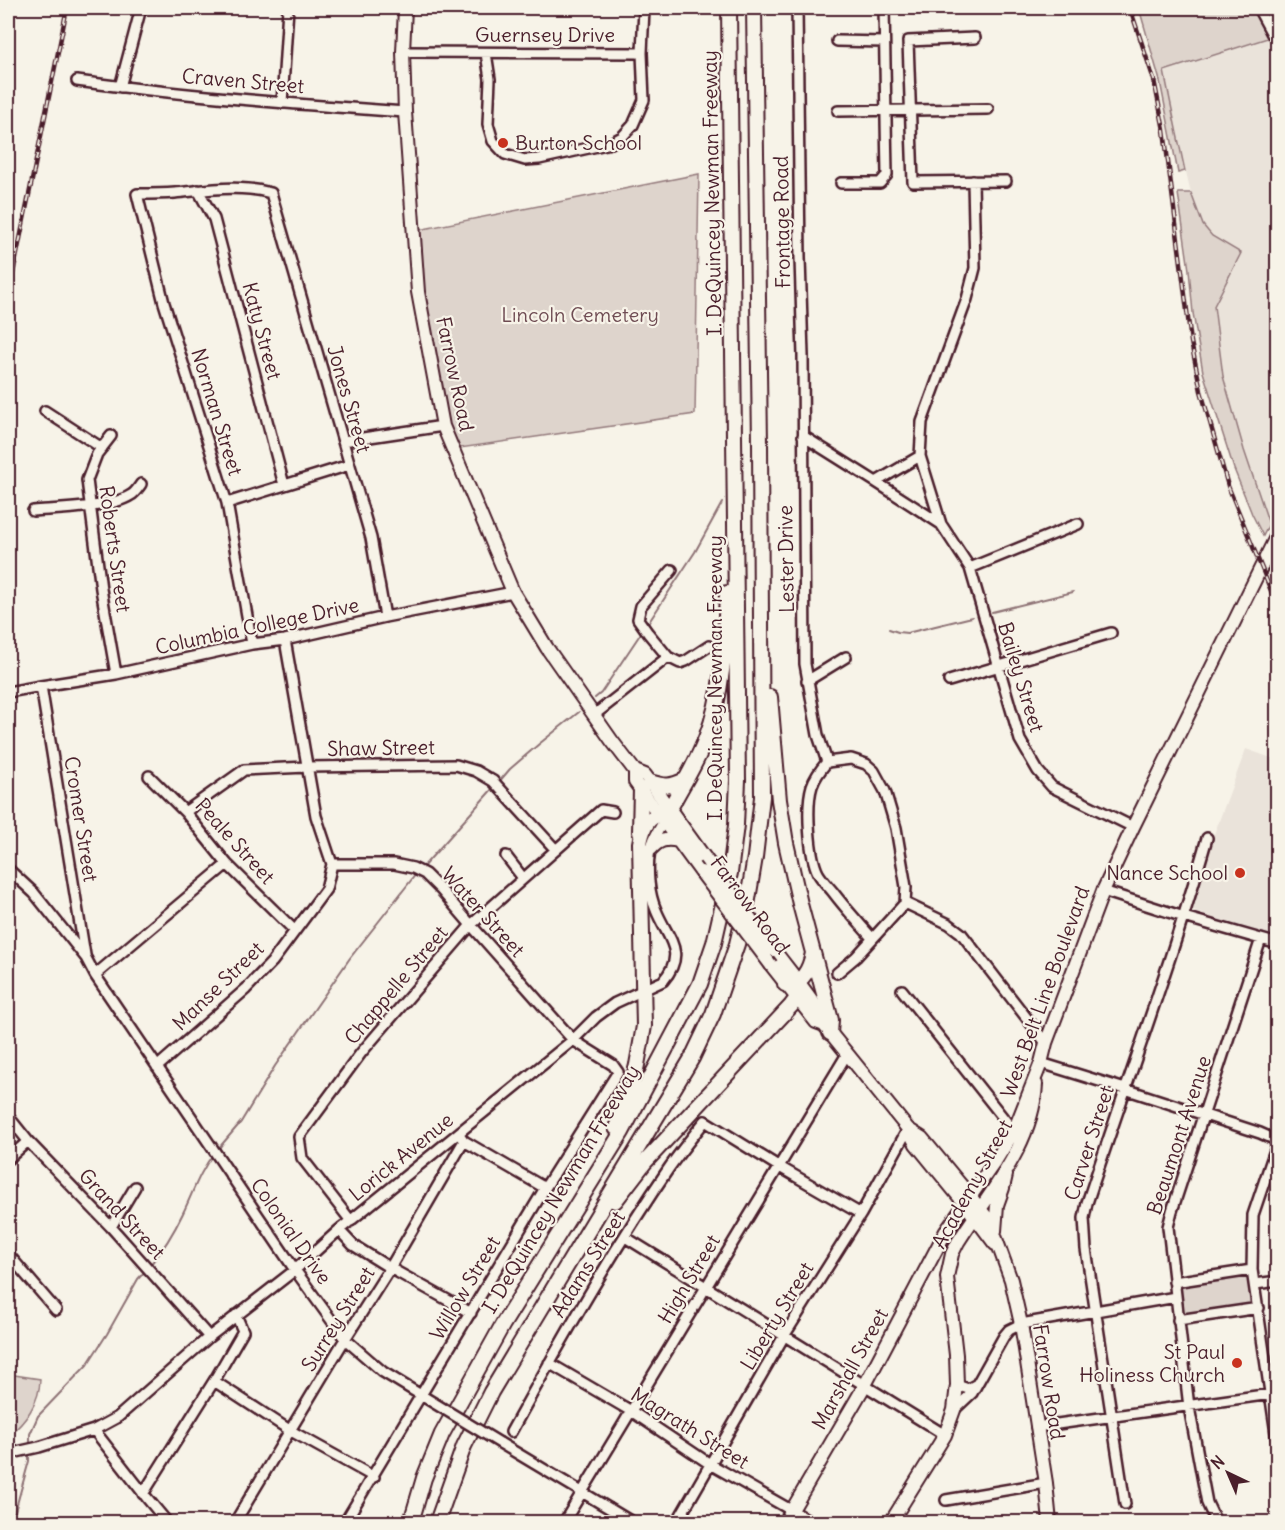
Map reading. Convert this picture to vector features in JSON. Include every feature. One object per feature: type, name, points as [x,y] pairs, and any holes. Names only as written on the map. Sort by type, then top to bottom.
[{"type":"highway","name":"I. DeQuincey Newman Freeway","points":[[411,1522],[424,1478],[442,1434],[503,1324],[622,1132],[700,984],[714,943],[730,873],[736,825],[738,780],[729,8]]},
{"type":"highway","points":[[437,1522],[464,1446],[491,1392],[692,1058],[713,1014],[737,944],[748,899],[762,797],[754,8]]},
{"type":"highway","points":[[645,846],[642,830],[653,816],[664,815],[697,760],[707,737],[722,672],[729,557],[735,519]]},
{"type":"highway","points":[[761,538],[767,578],[770,705],[779,800],[786,843],[831,1020],[827,1029]]},
{"type":"highway","points":[[590,1185],[624,1108],[635,1073],[644,1026],[645,786],[669,786],[685,780]]},
{"type":"highway","points":[[544,1304],[617,1198],[645,1162],[762,1039],[797,998],[791,983],[810,966],[813,953]]},
{"type":"main road","name":"Farrow Road","points":[[405,8],[403,52],[405,112],[418,292],[443,426],[513,592],[548,648],[635,771],[635,782],[645,786],[678,841],[701,873],[771,964],[823,1017],[827,1029]]},
{"type":"main road","name":"West Belt Line Boulevard","points":[[946,1231],[996,1160],[1017,1136],[1046,1043],[1103,891],[1278,533]]},
{"type":"main road","name":"Farrow Road","points":[[664,815],[705,858],[774,951],[791,983]]},
{"type":"main road","points":[[645,846],[661,840],[678,841]]},
{"type":"main road","name":"Farrow Road","points":[[797,998],[816,1022],[827,1029],[908,1130],[922,1138],[968,1200],[999,1249]]},
{"type":"main road","name":"Academy Street","points":[[891,1522],[945,1435],[954,1410],[957,1385],[956,1355],[947,1277],[952,1254],[1008,1166],[1017,1136]]},
{"type":"main road","points":[[995,1236],[997,1205],[1008,1166]]},
{"type":"main road","name":"Farrow Road","points":[[977,1213],[991,1223],[1011,1280],[1021,1324],[1050,1522]]},
{"type":"main road","name":"Marshall Street","points":[[785,1522],[866,1385],[946,1231]]},
{"type":"main road","points":[[927,1269],[947,1277]]},
{"type":"street","points":[[120,87],[141,8]]},
{"type":"street","points":[[282,103],[288,8]]},
{"type":"street","name":"Guernsey Drive","points":[[403,52],[642,53],[644,8]]},
{"type":"street","name":"Frontage Road","points":[[797,8],[803,356],[802,436]]},
{"type":"street","points":[[841,183],[880,183],[887,175],[884,8]]},
{"type":"street","points":[[1258,8],[1272,34]]},
{"type":"street","points":[[975,38],[908,41],[907,111],[913,182],[1006,181]]},
{"type":"street","points":[[837,42],[884,42]]},
{"type":"street","points":[[486,52],[490,80],[488,124],[493,141],[505,154],[525,160],[610,143],[622,137],[633,125],[644,100],[642,53]]},
{"type":"street","name":"Craven Street","points":[[77,81],[282,103],[405,112]]},
{"type":"street","points":[[838,111],[988,109]]},
{"type":"street","name":"Bailey Street","points":[[973,181],[975,268],[967,299],[922,422],[920,456],[941,524],[970,568],[1020,740],[1038,771],[1052,787],[1133,827]]},
{"type":"street","name":"Jones Street","points":[[198,190],[257,189],[271,193],[371,538],[386,617]]},
{"type":"street","name":"Norman Street","points":[[198,190],[137,194],[164,303],[227,503],[252,644]]},
{"type":"street","name":"Katy Street","points":[[198,190],[214,219],[284,485]]},
{"type":"street","points":[[45,411],[102,448]]},
{"type":"street","points":[[343,441],[443,426]]},
{"type":"street","name":"Roberts Street","points":[[111,436],[97,454],[87,480],[89,506],[116,674]]},
{"type":"street","name":"Bailey Street","points":[[802,436],[941,524]]},
{"type":"street","name":"Lester Drive","points":[[802,436],[807,681]]},
{"type":"street","points":[[876,482],[920,456]]},
{"type":"street","points":[[227,503],[349,465]]},
{"type":"street","points":[[33,511],[114,502],[132,495],[141,484]]},
{"type":"street","points":[[970,568],[1078,524]]},
{"type":"street","points":[[672,570],[641,606],[638,619],[668,657],[680,663],[709,646]]},
{"type":"street","name":"Columbia College Drive","points":[[8,692],[116,674],[252,644],[285,640],[513,592]]},
{"type":"street","points":[[950,681],[1111,633]]},
{"type":"street","points":[[285,640],[316,816],[332,864]]},
{"type":"street","points":[[594,715],[668,657]]},
{"type":"street","points":[[827,762],[818,735],[807,681],[846,657]]},
{"type":"street","name":"Cromer Street","points":[[41,686],[86,958]]},
{"type":"street","points":[[837,973],[856,957],[905,903],[906,887],[901,849],[885,791],[874,771],[866,764],[850,759],[827,762],[813,783],[810,796],[809,819],[812,853],[818,873],[872,938]]},
{"type":"street","name":"Shaw Street","points":[[185,812],[244,770],[456,765],[476,771],[493,781],[556,850]]},
{"type":"street","name":"Peale Street","points":[[149,776],[185,812],[227,864],[295,931]]},
{"type":"street","name":"Chappelle Street","points":[[351,1221],[302,1158],[299,1137],[361,1053],[471,926],[601,810],[613,812]]},
{"type":"street","name":"Carver Street","points":[[1125,1504],[1086,1249],[1084,1218],[1087,1203],[1184,917],[1208,838]]},
{"type":"street","name":"Lorick Avenue","points":[[8,1454],[94,1430],[118,1417],[209,1337],[295,1270],[339,1230],[461,1137],[573,1040],[596,1017],[615,1003],[663,981],[673,964],[674,944],[652,898],[645,846]]},
{"type":"street","points":[[506,856],[523,878]]},
{"type":"street","points":[[95,975],[227,864]]},
{"type":"street","name":"Water Street","points":[[332,864],[394,864],[425,874],[573,1040],[613,1065],[618,1072]]},
{"type":"street","name":"Manse Street","points":[[157,1067],[246,989],[272,962],[326,889],[332,864]]},
{"type":"street","name":"Colonial Drive","points":[[8,869],[34,893],[86,958],[95,975],[218,1158],[345,1339],[382,1372],[632,1522]]},
{"type":"street","points":[[1103,891],[1278,944]]},
{"type":"street","points":[[905,903],[949,924],[961,933],[1046,1043]]},
{"type":"street","name":"Beaumont Avenue","points":[[1215,1522],[1207,1503],[1190,1407],[1168,1227],[1261,939]]},
{"type":"street","points":[[902,990],[1017,1136]]},
{"type":"street","name":"High Street","points":[[564,1522],[847,1054]]},
{"type":"street","points":[[1039,1069],[1125,1089],[1278,1141],[1253,1215],[1252,1270],[1274,1394],[1278,1447]]},
{"type":"street","name":"Willow Street","points":[[345,1522],[545,1188],[618,1072]]},
{"type":"street","name":"Grand Street","points":[[8,1116],[28,1141],[111,1227],[209,1337]]},
{"type":"street","name":"Adams Street","points":[[511,1432],[624,1237],[670,1166],[705,1121],[778,1166]]},
{"type":"street","name":"Liberty Street","points":[[677,1522],[784,1336],[861,1214],[908,1130]]},
{"type":"street","points":[[461,1137],[545,1188]]},
{"type":"street","name":"Surrey Street","points":[[235,1522],[390,1268],[461,1137]]},
{"type":"street","points":[[8,1159],[28,1141]]},
{"type":"street","points":[[778,1166],[861,1214]]},
{"type":"street","points":[[111,1227],[135,1187]]},
{"type":"street","points":[[339,1230],[353,1245],[471,1313]]},
{"type":"street","points":[[624,1237],[945,1435]]},
{"type":"street","points":[[8,1254],[56,1310]]},
{"type":"street","points":[[1174,1282],[1252,1270]]},
{"type":"street","points":[[1255,1284],[1278,1281]]},
{"type":"street","points":[[1021,1324],[1176,1297]]},
{"type":"street","points":[[1178,1320],[1259,1308]]},
{"type":"street","points":[[143,1494],[243,1330],[236,1316]]},
{"type":"street","name":"Academy Street","points":[[954,1410],[969,1396],[1004,1336],[1009,1330],[1021,1324]]},
{"type":"street","name":"Magrath Street","points":[[549,1363],[631,1411],[710,1464],[812,1522]]},
{"type":"street","points":[[214,1381],[291,1431],[374,1477]]},
{"type":"street","points":[[957,1385],[968,1389],[977,1384]]},
{"type":"street","points":[[1036,1427],[1274,1394]]},
{"type":"street","points":[[94,1430],[167,1522]]},
{"type":"street","points":[[946,1500],[1046,1483]]},
{"type":"shaded area","points":[[1277,35],[1278,506],[1269,524],[1244,450],[1223,376],[1214,305],[1241,253],[1212,236],[1203,225],[1191,193],[1164,71]]},
{"type":"shaded area","name":"Nance School","points":[[1246,749],[1277,760],[1277,940],[1190,910],[1213,837]]},
{"type":"green space","points":[[1139,8],[1267,8],[1277,27],[1277,35],[1164,71],[1185,171],[1178,173],[1160,81]]},
{"type":"green space","name":"Lincoln Cemetery","points":[[699,174],[695,414],[453,449],[443,426],[413,231]]},
{"type":"green space","points":[[1178,193],[1191,193],[1203,225],[1212,236],[1241,253],[1214,306],[1223,376],[1244,450],[1269,524],[1263,536],[1234,469],[1203,372]]},
{"type":"green space","points":[[1249,1273],[1254,1305],[1184,1317],[1178,1283]]},
{"type":"green space","points":[[8,1374],[40,1379],[34,1404],[20,1425],[8,1436]]},
{"type":"waterway","points":[[647,625],[695,552],[722,503]]},
{"type":"waterway","points":[[992,612],[1073,592]]},
{"type":"waterway","points":[[889,629],[907,633],[972,617]]},
{"type":"waterway","points":[[595,698],[601,693],[643,630]]},
{"type":"waterway","points":[[498,783],[510,769],[579,712]]},
{"type":"waterway","points":[[422,868],[494,787]]},
{"type":"waterway","points":[[218,1149],[241,1122],[275,1066],[350,958],[416,874]]},
{"type":"waterway","points":[[150,1265],[172,1234],[201,1174],[214,1153]]},
{"type":"waterway","points":[[30,1447],[30,1434],[38,1416],[87,1365],[138,1279],[147,1269]]},
{"type":"waterway","points":[[12,1522],[29,1461],[29,1453]]},
{"type":"railway","points":[[8,298],[67,8]]},
{"type":"railway","points":[[1130,8],[1154,80],[1164,130],[1191,342],[1201,391],[1228,486],[1278,608]]},
{"type":"place","name":"Burton School","points":[[503,143]]},
{"type":"place","name":"Nance School","points":[[1240,873]]},
{"type":"place","name":"St Paul Holiness Church","points":[[1237,1363]]}]
